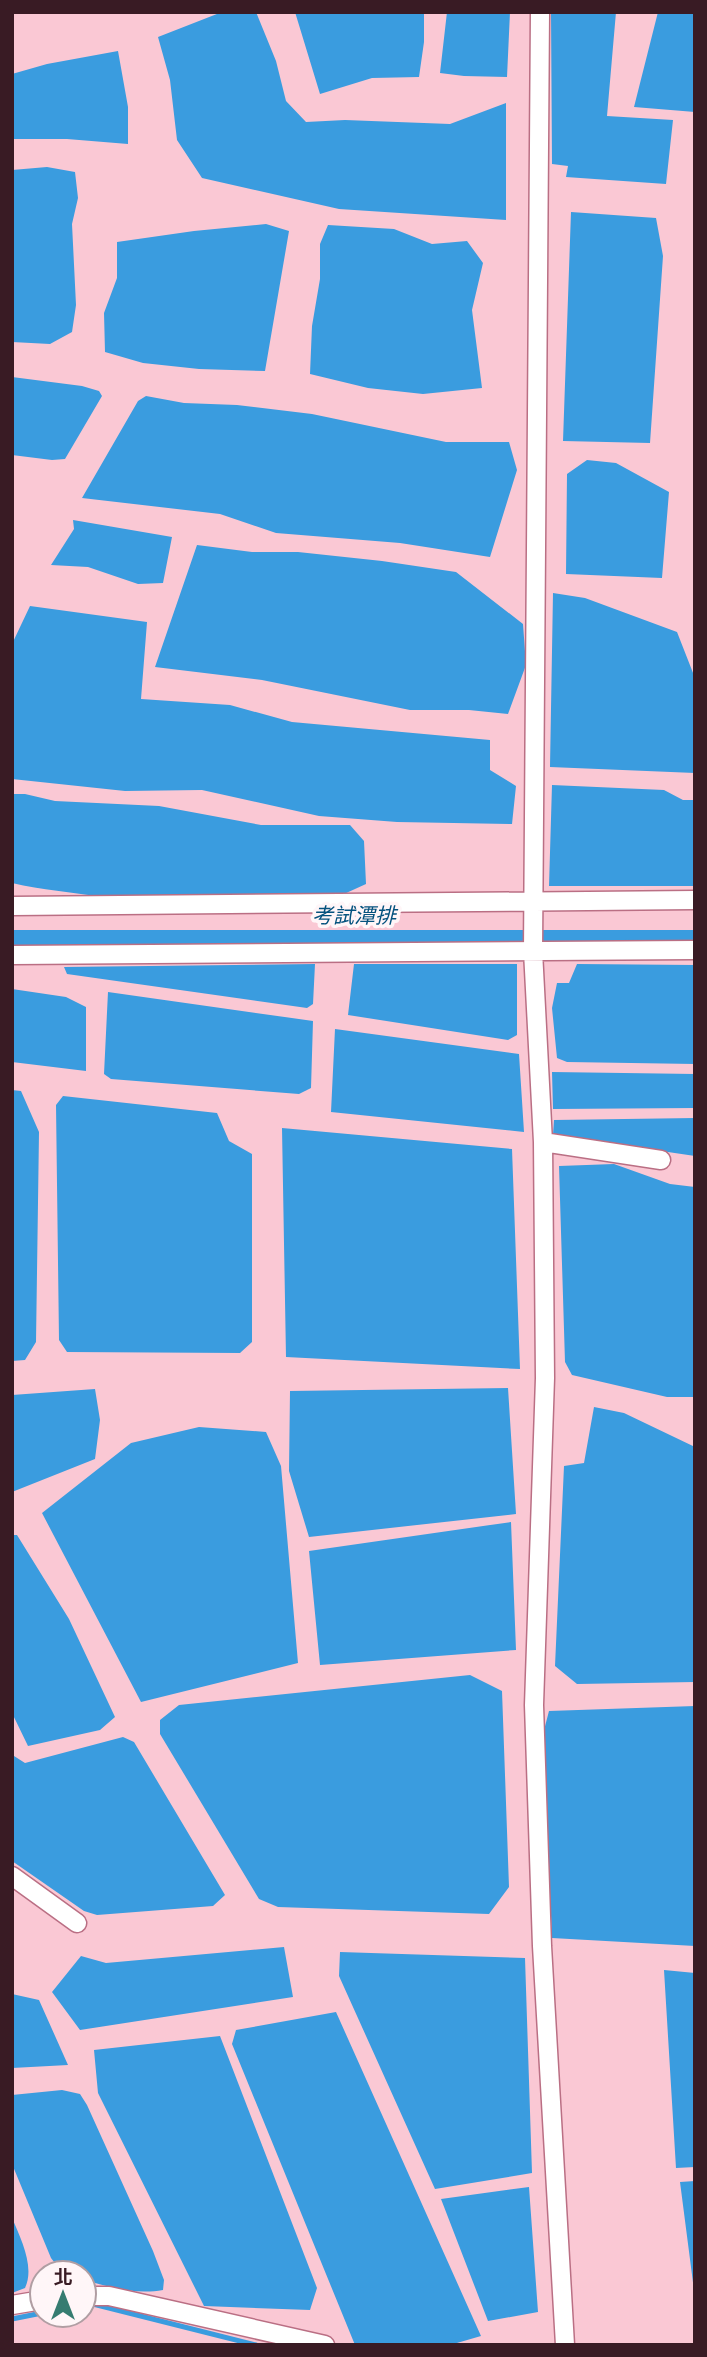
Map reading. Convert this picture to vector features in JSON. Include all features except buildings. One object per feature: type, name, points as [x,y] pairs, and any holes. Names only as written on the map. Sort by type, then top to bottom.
[{"type":"lane","points":[[540,12],[533,948],[543,1142],[545,1378],[534,1705],[541,1946],[565,2345]]},
{"type":"lane","points":[[12,906],[535,904],[695,900]]},
{"type":"lane","points":[[12,955],[533,948],[695,950]]},
{"type":"lane","points":[[543,1142],[661,1160]]},
{"type":"lane","points":[[12,1876],[77,1923]]},
{"type":"lane","points":[[98,2296],[109,2296],[325,2345]]},
{"type":"water","points":[[222,12],[256,12],[276,61],[286,101],[306,122],[345,120],[450,124],[506,103],[506,220],[339,209],[202,178],[177,140],[170,80],[158,37]]},
{"type":"water","points":[[295,12],[424,12],[424,42],[419,77],[372,78],[320,94]]},
{"type":"water","points":[[447,12],[510,12],[507,77],[440,73]]},
{"type":"water","points":[[551,12],[616,12],[607,116],[673,120],[666,184],[566,177],[568,166],[552,164]]},
{"type":"water","points":[[658,12],[695,12],[695,112],[634,107]]},
{"type":"water","points":[[118,51],[128,107],[128,144],[67,139],[12,139],[12,74],[47,64]]},
{"type":"water","points":[[47,167],[75,172],[78,198],[72,224],[76,305],[72,332],[50,344],[12,342],[12,170]]},
{"type":"water","points":[[571,212],[656,218],[663,256],[650,443],[563,441]]},
{"type":"water","points":[[266,224],[289,231],[265,371],[199,369],[143,363],[105,352],[104,313],[117,278],[117,242]]},
{"type":"water","points":[[328,225],[394,229],[432,244],[467,241],[483,263],[472,310],[482,388],[423,394],[368,388],[310,374],[312,326],[320,279],[320,244]]},
{"type":"water","points":[[12,377],[82,386],[99,391],[102,396],[65,459],[12,455]]},
{"type":"water","points":[[146,396],[184,403],[237,405],[312,414],[446,442],[509,442],[517,470],[490,557],[400,543],[276,533],[220,514],[82,498],[138,401]]},
{"type":"water","points":[[587,460],[616,463],[669,492],[662,578],[566,574],[567,474]]},
{"type":"water","points":[[73,520],[172,537],[163,583],[138,584],[88,567],[51,565],[74,529]]},
{"type":"water","points":[[197,545],[252,552],[298,552],[456,572],[523,624],[526,665],[508,714],[469,710],[410,710],[262,680],[155,667]]},
{"type":"water","points":[[553,593],[585,598],[677,632],[695,678],[695,773],[550,767]]},
{"type":"water","points":[[30,606],[147,622],[141,699],[230,705],[292,722],[490,740],[490,770],[516,786],[512,824],[397,822],[319,816],[202,790],[125,791],[12,779],[12,644]]},
{"type":"water","points":[[552,785],[664,790],[683,800],[695,800],[695,886],[549,886]]},
{"type":"water","points":[[12,794],[55,801],[159,806],[261,825],[350,825],[364,841],[366,884],[344,894],[101,897],[12,883]]},
{"type":"water","points":[[315,964],[313,1004],[307,1008],[67,974],[64,967]]},
{"type":"water","points":[[354,964],[517,964],[517,1035],[508,1040],[348,1015]]},
{"type":"water","points":[[577,964],[695,965],[695,1064],[567,1062],[557,1058],[552,1008],[557,983],[569,983]]},
{"type":"water","points":[[12,989],[66,997],[86,1007],[86,1071],[12,1062]]},
{"type":"water","points":[[108,992],[313,1021],[311,1088],[299,1094],[111,1079],[104,1074]]},
{"type":"water","points":[[335,1029],[519,1054],[524,1132],[331,1112]]},
{"type":"water","points":[[552,1072],[695,1074],[695,1108],[553,1109]]},
{"type":"water","points":[[12,1090],[21,1091],[39,1132],[36,1342],[25,1360],[12,1361]]},
{"type":"water","points":[[63,1096],[217,1113],[229,1141],[252,1154],[252,1342],[240,1353],[67,1352],[59,1340],[56,1105]]},
{"type":"water","points":[[695,1118],[695,1156],[553,1135],[554,1120]]},
{"type":"water","points":[[282,1128],[512,1149],[520,1369],[286,1357]]},
{"type":"water","points":[[614,1164],[670,1184],[695,1187],[693,1397],[667,1397],[572,1375],[565,1362],[559,1166]]},
{"type":"water","points":[[508,1388],[516,1514],[309,1537],[289,1471],[290,1391]]},
{"type":"water","points":[[95,1389],[100,1420],[95,1459],[12,1492],[12,1395]]},
{"type":"water","points":[[594,1407],[624,1413],[695,1447],[695,1682],[577,1684],[555,1666],[564,1466],[584,1463]]},
{"type":"water","points":[[199,1427],[266,1432],[281,1466],[298,1663],[141,1702],[42,1513],[131,1443]]},
{"type":"water","points":[[511,1522],[516,1650],[320,1665],[309,1551]]},
{"type":"water","points":[[12,1535],[17,1535],[69,1619],[115,1717],[100,1730],[28,1746],[12,1713]]},
{"type":"water","points":[[470,1675],[502,1691],[509,1887],[489,1914],[278,1907],[259,1899],[160,1734],[160,1720],[179,1705]]},
{"type":"water","points":[[695,1706],[695,1946],[552,1938],[543,1734],[549,1711]]},
{"type":"water","points":[[123,1737],[134,1742],[225,1895],[213,1906],[97,1915],[84,1911],[12,1861],[12,1751],[14,1756],[25,1763]]},
{"type":"water","points":[[284,1947],[293,1997],[80,2030],[52,1992],[81,1956],[106,1963]]},
{"type":"water","points":[[340,1952],[525,1958],[532,2173],[435,2189],[339,1976]]},
{"type":"water","points":[[664,1970],[695,1973],[695,2167],[676,2168]]},
{"type":"water","points":[[12,1994],[39,2000],[68,2065],[12,2068]]},
{"type":"water","points":[[336,2012],[481,2336],[450,2345],[355,2345],[232,2044],[236,2030]]},
{"type":"water","points":[[220,2036],[317,2288],[310,2310],[204,2306],[98,2093],[94,2050]]},
{"type":"water","points":[[62,2090],[80,2094],[153,2251],[164,2280],[163,2290],[133,2291],[98,2284],[98,2259],[51,2258],[12,2164],[12,2095]]},
{"type":"water","points":[[695,2181],[695,2298],[680,2182]]},
{"type":"water","points":[[529,2187],[538,2312],[488,2321],[441,2199]]},
{"type":"water","points":[[12,2218],[26,2253],[28,2280],[25,2288],[12,2293]]},
{"type":"waterway","name":"考試潭排","points":[[12,939],[695,939]]},
{"type":"waterway","points":[[98,2305],[256,2345]]},
{"type":"waterway","points":[[12,2319],[28,2316]]}]
